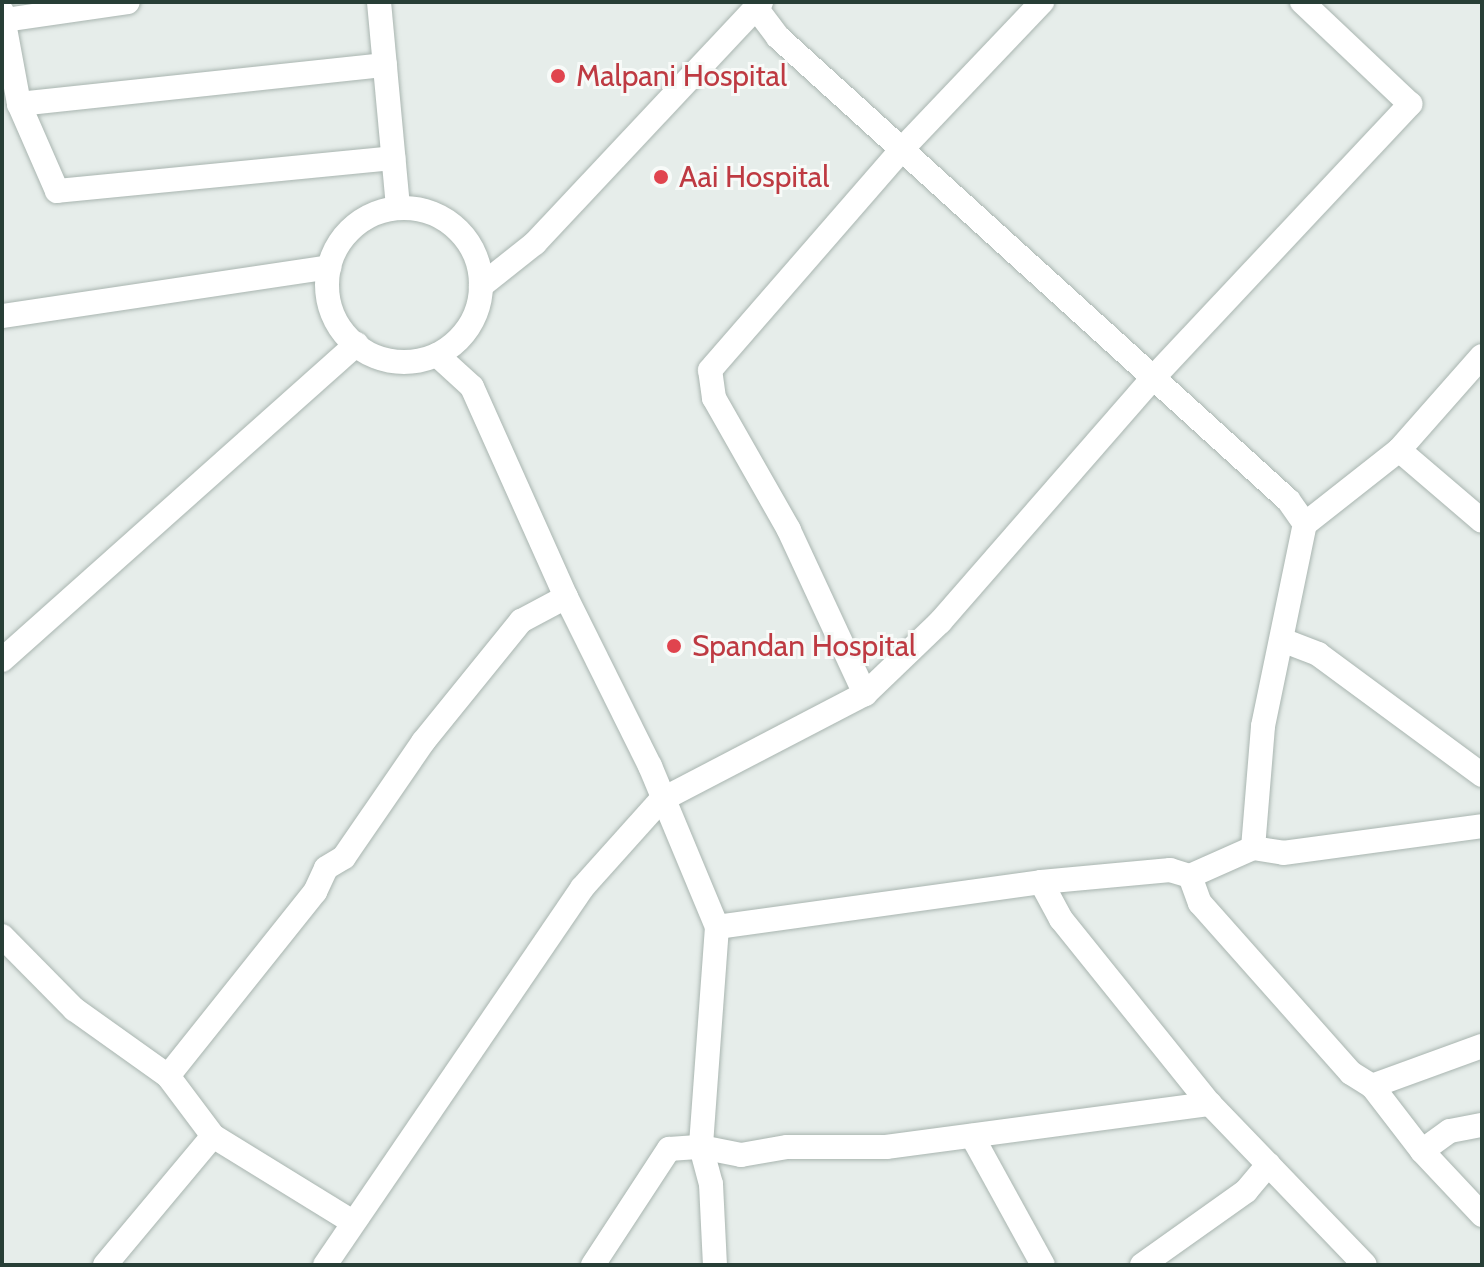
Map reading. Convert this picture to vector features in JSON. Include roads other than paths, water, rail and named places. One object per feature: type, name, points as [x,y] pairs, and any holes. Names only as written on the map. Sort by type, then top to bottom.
[{"type":"street","points":[[128,2],[4,16],[19,104],[57,191],[393,158]]},
{"type":"street","points":[[379,2],[398,207]]},
{"type":"street","points":[[865,694],[789,530],[714,398],[710,370],[903,148],[1042,2]]},
{"type":"street","points":[[325,1265],[582,888],[661,800],[865,694],[940,622],[1153,378],[1410,104],[1302,2]]},
{"type":"street","points":[[481,286],[535,243],[758,5],[778,37],[1288,500],[1305,524]]},
{"type":"street","points":[[19,104],[385,65]]},
{"type":"street","points":[[398,207],[423,209],[453,225],[474,252],[481,286],[469,326],[437,355],[386,360],[357,344],[334,318],[328,301],[329,267],[357,224],[398,207]]},
{"type":"street","points":[[2,316],[329,267]]},
{"type":"street","points":[[2,660],[357,344]]},
{"type":"street","points":[[437,355],[472,387],[566,597],[650,766],[661,800],[717,927],[701,1147],[711,1184],[715,1265]]},
{"type":"street","points":[[1253,848],[1263,726],[1305,524],[1399,450],[1482,356]]},
{"type":"street","points":[[1399,450],[1482,521]]},
{"type":"street","points":[[168,1076],[315,892],[326,868],[344,857],[423,742],[521,621],[566,597]]},
{"type":"street","points":[[1282,640],[1318,654],[1482,775]]},
{"type":"street","points":[[717,927],[1041,882],[1170,870],[1190,876],[1253,848],[1283,853],[1482,826]]},
{"type":"street","points":[[1190,876],[1200,903],[1351,1073],[1372,1086],[1422,1151],[1482,1215]]},
{"type":"street","points":[[1041,882],[1061,919],[1210,1104],[1365,1265]]},
{"type":"street","points":[[2,936],[74,1009],[168,1076],[213,1136],[353,1222]]},
{"type":"street","points":[[1372,1086],[1482,1046]]},
{"type":"street","points":[[593,1265],[669,1149],[701,1147],[741,1155],[787,1147],[886,1147],[1210,1104]]},
{"type":"street","points":[[1422,1151],[1450,1131],[1482,1125]]},
{"type":"street","points":[[105,1265],[213,1136]]},
{"type":"street","points":[[972,1136],[1043,1265]]},
{"type":"street","points":[[1142,1265],[1246,1191],[1269,1164]]},
{"type":"place","name":"Malpani Hospital","points":[[558,76]]},
{"type":"place","name":"Aai Hospital","points":[[661,177]]},
{"type":"place","name":"Spandan Hospital","points":[[674,646]]}]
